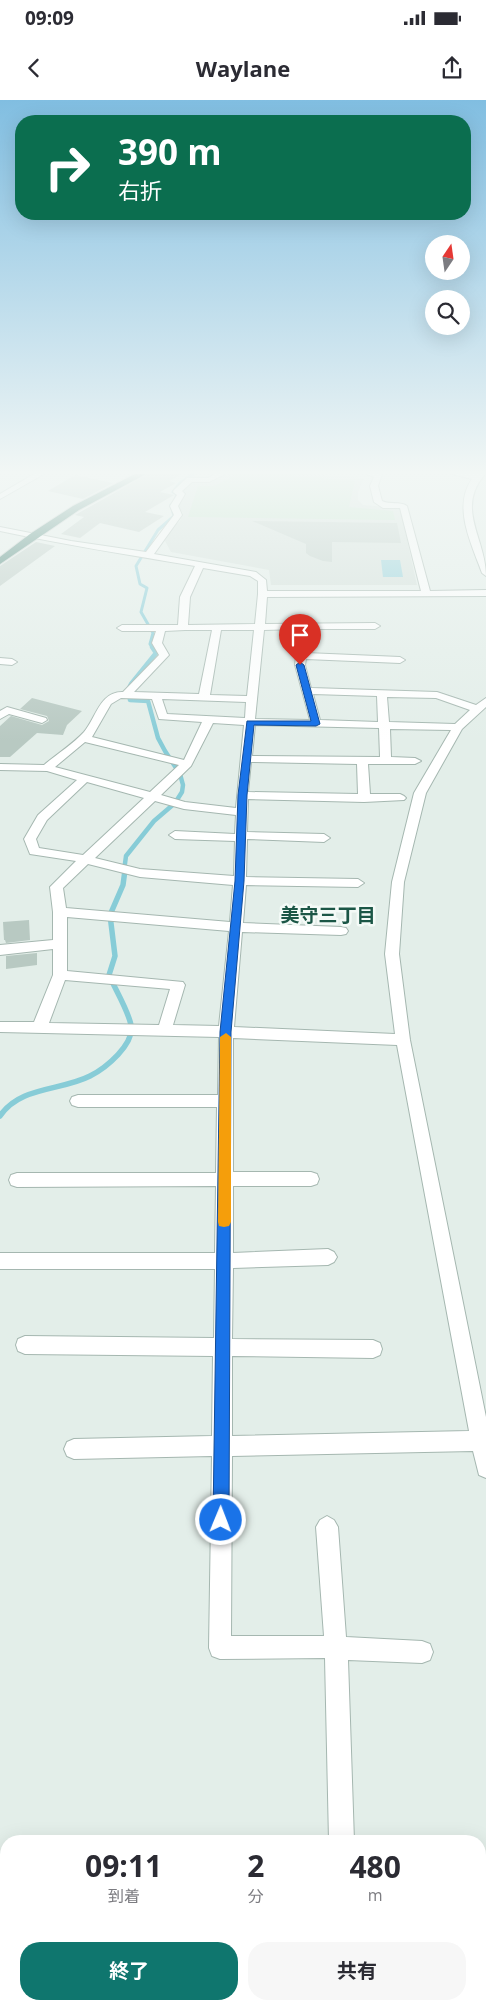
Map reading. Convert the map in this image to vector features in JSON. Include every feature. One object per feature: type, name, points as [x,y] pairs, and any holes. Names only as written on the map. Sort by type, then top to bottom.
[{"type":"street","points":[[189,563],[253,574],[262,580],[263,594],[242,795],[240,881],[226,1032],[220,1648],[304,1646],[422,1652]]},
{"type":"street","points":[[418,563],[426,592]]},
{"type":"street","points":[[183,628],[185,597],[200,565]]},
{"type":"street","points":[[263,594],[486,593]]},
{"type":"street","points":[[122,628],[374,626]]},
{"type":"street","points":[[304,627],[300,665],[316,724]]},
{"type":"street","points":[[125,696],[164,655],[157,643],[160,628]]},
{"type":"street","points":[[204,698],[217,628]]},
{"type":"street","points":[[301,656],[400,660]]},
{"type":"street","points":[[0,660],[12,662]]},
{"type":"street","points":[[307,691],[437,695],[482,705]]},
{"type":"street","points":[[382,693],[386,761]]},
{"type":"street","points":[[47,768],[88,734],[107,702],[119,696],[252,699]]},
{"type":"street","points":[[156,696],[162,716],[250,722],[458,727]]},
{"type":"street","points":[[482,705],[458,727],[420,793],[398,882],[392,954],[403,1040],[486,1468]]},
{"type":"street","points":[[0,716],[7,710],[42,720]]},
{"type":"street","points":[[39,1029],[60,975],[60,912],[56,887],[187,764],[209,720]]},
{"type":"street","points":[[84,738],[187,764]]},
{"type":"street","points":[[246,759],[416,761]]},
{"type":"street","points":[[362,760],[364,798]]},
{"type":"street","points":[[0,767],[47,768],[184,805],[241,812]]},
{"type":"street","points":[[84,779],[42,818],[30,839],[34,851],[86,859],[140,873],[240,881],[358,882]]},
{"type":"street","points":[[242,795],[400,798]]},
{"type":"street","points":[[174,835],[324,838]]},
{"type":"street","points":[[60,912],[235,927],[341,931]]},
{"type":"street","points":[[0,950],[60,944]]},
{"type":"street","points":[[60,975],[178,985],[164,1032]]},
{"type":"street","points":[[0,1027],[226,1032],[403,1040]]},
{"type":"street","points":[[78,1101],[226,1101]]},
{"type":"street","points":[[16,1180],[311,1179]]},
{"type":"street","points":[[0,1261],[224,1261],[328,1258]]},
{"type":"street","points":[[25,1345],[373,1349]]},
{"type":"street","points":[[74,1449],[480,1441]]},
{"type":"street","points":[[327,1527],[336,1648],[342,1835]]},
{"type":"shaded area","points":[[232,563],[412,563],[417,585],[271,585],[269,570]]},
{"type":"water","points":[[381,563],[401,563],[403,577],[383,577]]},
{"type":"building","points":[[4,563],[31,563],[0,586],[0,566]]},
{"type":"building","points":[[32,698],[82,711],[67,725],[63,735],[37,733],[10,757],[0,757],[0,726],[11,716],[42,725],[49,721],[47,716],[20,709]]},
{"type":"building","points":[[29,920],[30,940],[6,943],[4,940],[3,922]]},
{"type":"building","points":[[37,953],[37,965],[6,969],[6,956]]},
{"type":"waterway","points":[[138,563],[136,566],[140,584],[147,588],[141,612],[153,633],[150,644],[153,648]]},
{"type":"waterway","points":[[124,871],[126,856],[154,821],[175,803],[182,792],[183,785],[180,774],[158,738],[148,701],[130,700],[128,690],[131,684],[156,653],[152,647]]},
{"type":"waterway","points":[[0,1116],[8,1106],[18,1099],[42,1090],[79,1081],[97,1072],[118,1055],[129,1040],[131,1025],[109,975],[115,956],[110,915],[123,885],[125,870]]},
{"type":"slow traffic","points":[[224,1222],[226,1037]]},
{"type":"district","name":"美守三丁目","points":[[328,915]]},
{"type":"route","points":[[221,1520],[226,1032],[240,881],[242,795],[250,722],[316,724],[300,665]]}]
